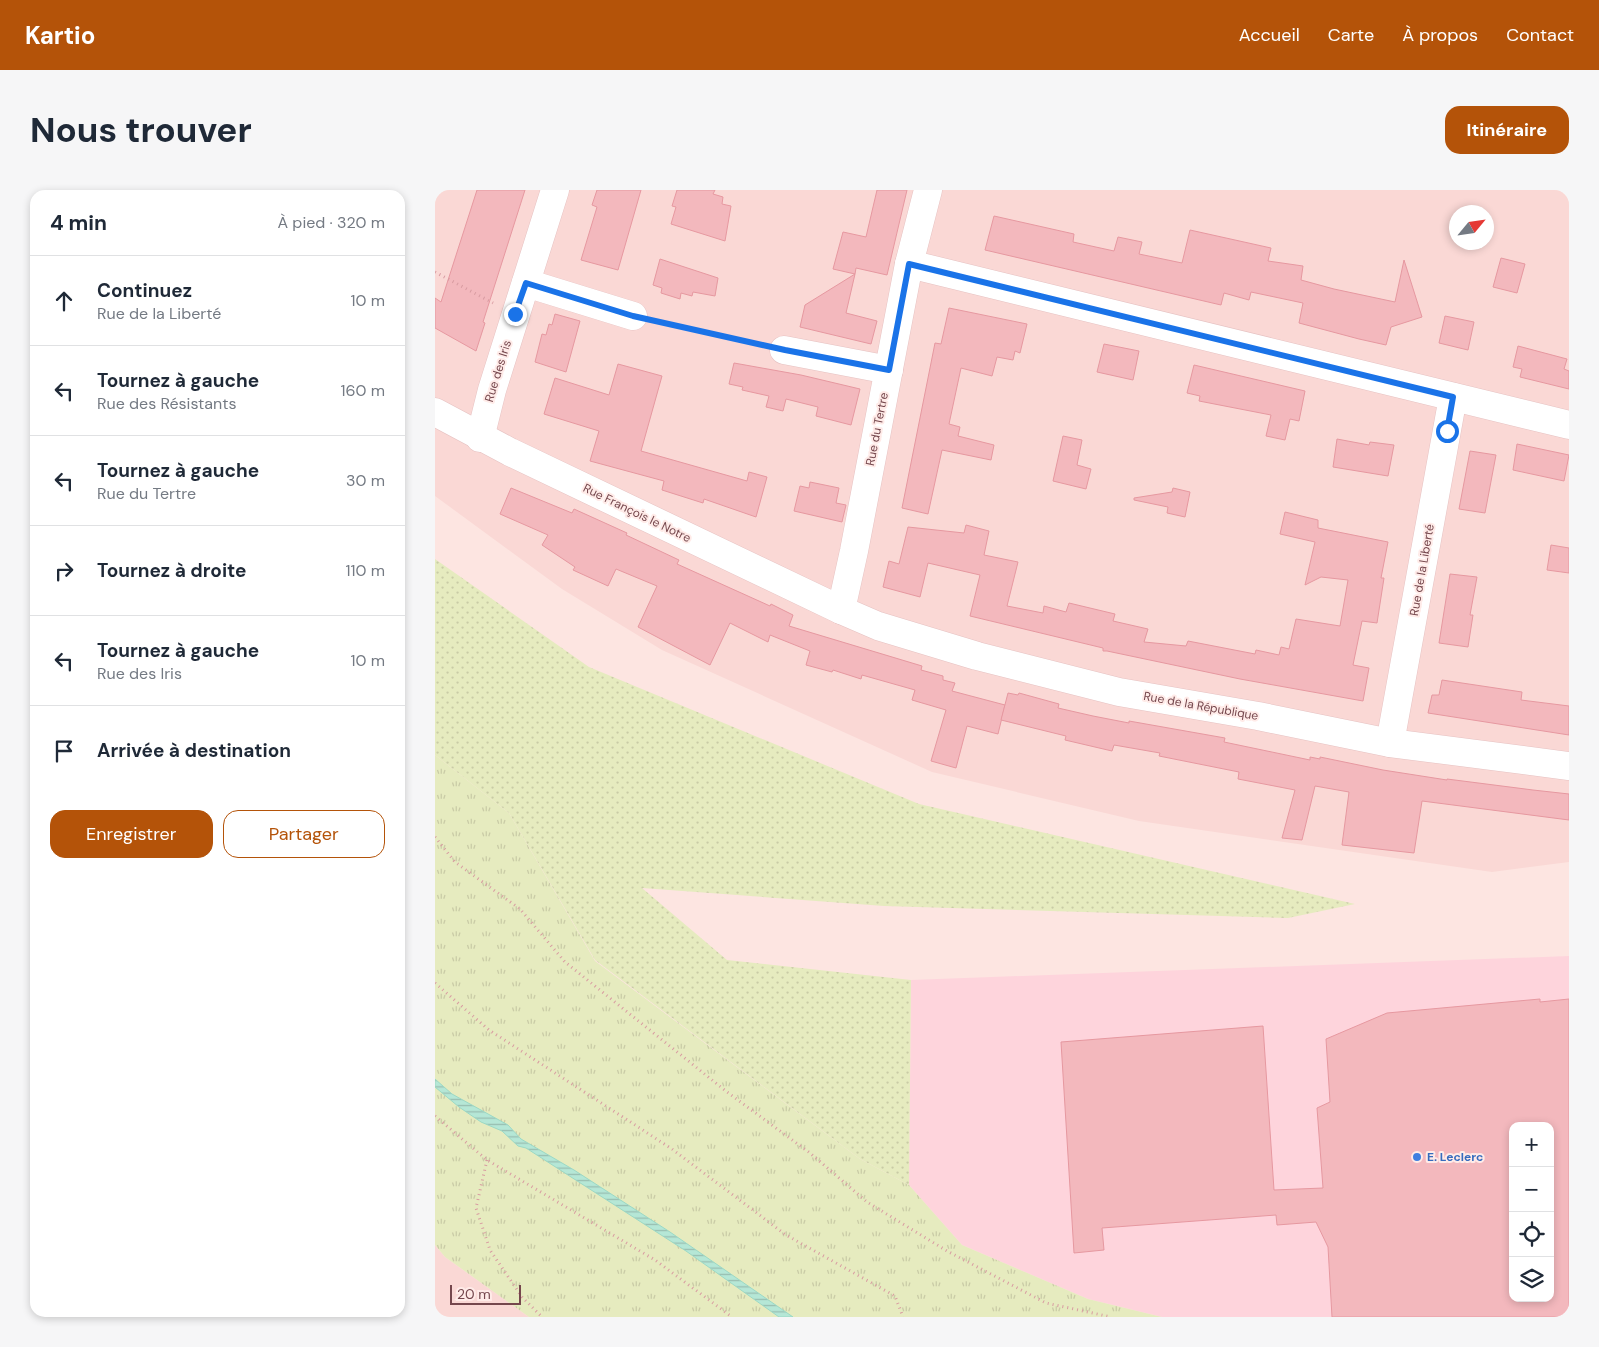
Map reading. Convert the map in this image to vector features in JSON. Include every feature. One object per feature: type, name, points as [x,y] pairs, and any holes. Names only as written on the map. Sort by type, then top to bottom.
[{"type":"street","name":"Rue des Iris","points":[[480,438],[492,390],[555,190]]},
{"type":"street","name":"Rue du Tertre","points":[[841,610],[909,264],[928,190]]},
{"type":"street","points":[[909,264],[1569,425]]},
{"type":"street","points":[[526,283],[633,316]]},
{"type":"street","points":[[785,350],[889,370]]},
{"type":"street","name":"Rue de la Liberté","points":[[1390,743],[1453,397]]},
{"type":"street","name":"Rue François le Notre","points":[[435,412],[480,438],[841,610]]},
{"type":"street","name":"Rue de la République","points":[[841,610],[878,626],[977,656],[1119,692],[1258,716],[1390,743],[1569,766]]},
{"type":"path","points":[[435,272],[515,314]]},
{"type":"path","points":[[633,316],[785,350]]},
{"type":"path","points":[[435,837],[455,862],[520,909],[565,962],[727,1092],[810,1153],[867,1202],[947,1251],[1046,1302],[1111,1317]]},
{"type":"path","points":[[435,983],[489,1030],[672,1149],[786,1235],[895,1296],[903,1317]]},
{"type":"path","points":[[435,1116],[487,1160],[655,1260],[732,1317]]},
{"type":"path","points":[[487,1160],[476,1208],[490,1250],[522,1297],[542,1317]]},
{"type":"shaded area","points":[[435,190],[1569,190],[1569,862],[1492,872],[1139,821],[932,772],[662,650],[562,589],[435,496]]},
{"type":"shaded area","points":[[1569,956],[1569,1317],[1162,1317],[1088,1299],[962,1245],[909,1185],[911,980]]},
{"type":"shaded area","points":[[435,1079],[452,1094],[508,1125],[521,1139],[574,1170],[670,1232],[793,1317],[779,1317],[686,1251],[526,1148],[518,1146],[502,1131],[481,1122],[435,1087]]},
{"type":"shaded area","points":[[435,1245],[445,1257],[529,1317],[435,1317]]},
{"type":"green space","points":[[435,559],[589,667],[919,804],[1355,904],[1288,918],[884,906],[642,888],[727,960],[911,980],[909,1185],[860,1159],[595,960],[509,813],[435,755]]},
{"type":"green space","points":[[435,755],[509,813],[595,961],[860,1159],[909,1185],[962,1245],[1088,1299],[1162,1317],[529,1317],[445,1257],[435,1245]]},
{"type":"building","points":[[477,190],[525,190],[483,322],[485,323],[476,351],[435,328],[435,298],[441,302]]},
{"type":"building","points":[[597,190],[641,190],[618,270],[581,260],[597,207],[592,205]]},
{"type":"building","points":[[677,190],[715,190],[713,194],[723,197],[722,204],[731,206],[725,241],[671,224],[676,207],[672,206]]},
{"type":"building","points":[[877,190],[907,190],[887,275],[856,268],[855,274],[833,269],[843,232],[866,237]]},
{"type":"building","points":[[994,216],[1074,234],[1073,242],[1114,251],[1118,237],[1142,242],[1139,254],[1182,263],[1190,230],[1271,248],[1268,261],[1303,266],[1301,280],[1395,302],[1404,260],[1422,317],[1391,327],[1386,345],[1359,339],[1299,323],[1303,303],[1251,292],[1249,300],[1224,293],[1221,305],[985,250]]},
{"type":"building","points":[[1501,258],[1525,264],[1517,293],[1493,287]]},
{"type":"building","points":[[660,259],[718,278],[715,296],[693,292],[692,296],[681,293],[680,299],[661,293],[662,288],[653,285]]},
{"type":"building","points":[[855,274],[846,313],[877,321],[871,344],[800,327],[805,305]]},
{"type":"building","points":[[949,308],[1027,324],[1020,353],[1015,351],[1013,360],[997,357],[992,376],[961,368],[949,424],[960,427],[958,436],[994,445],[991,460],[942,450],[928,514],[902,508],[935,343],[941,344]]},
{"type":"building","points":[[555,314],[580,321],[566,372],[535,362],[542,334],[546,335],[549,324],[552,325]]},
{"type":"building","points":[[1445,316],[1474,322],[1468,350],[1439,343]]},
{"type":"building","points":[[1104,344],[1139,351],[1133,380],[1097,372]]},
{"type":"building","points":[[1518,346],[1567,359],[1564,369],[1569,371],[1569,389],[1520,377],[1522,369],[1513,367]]},
{"type":"building","points":[[734,363],[801,375],[860,389],[851,425],[816,416],[818,407],[786,399],[783,411],[766,407],[769,396],[742,390],[743,387],[729,384]]},
{"type":"building","points":[[618,364],[662,376],[641,451],[747,481],[749,472],[767,477],[756,517],[704,499],[703,503],[662,490],[664,481],[590,461],[599,431],[544,414],[555,378],[609,395]]},
{"type":"building","points":[[1194,365],[1305,391],[1299,421],[1290,419],[1285,440],[1266,436],[1271,415],[1199,401],[1200,396],[1187,393]]},
{"type":"building","points":[[1063,436],[1082,440],[1077,465],[1091,469],[1086,489],[1053,481]]},
{"type":"building","points":[[1337,439],[1369,445],[1370,442],[1394,445],[1388,476],[1333,467]]},
{"type":"building","points":[[1517,444],[1569,455],[1564,481],[1513,470]]},
{"type":"building","points":[[1470,451],[1496,455],[1485,513],[1459,509]]},
{"type":"building","points":[[810,482],[839,488],[836,503],[846,505],[842,522],[794,511],[800,486],[809,488]]},
{"type":"building","points":[[511,488],[572,513],[574,509],[627,533],[626,535],[679,560],[677,564],[770,606],[771,604],[793,615],[789,626],[922,666],[921,670],[943,676],[943,680],[955,683],[952,691],[1005,705],[998,734],[967,726],[956,768],[931,761],[946,710],[912,700],[915,690],[862,675],[861,679],[833,670],[832,672],[806,665],[810,651],[770,635],[768,642],[730,623],[710,665],[638,627],[657,586],[616,569],[608,586],[573,570],[575,567],[542,545],[548,535],[500,514]]},
{"type":"building","points":[[1173,488],[1190,492],[1185,517],[1167,513],[1168,507],[1134,500],[1134,498],[1172,492]]},
{"type":"building","points":[[1285,512],[1318,520],[1318,528],[1388,542],[1381,578],[1384,578],[1377,623],[1362,621],[1353,665],[1369,668],[1363,701],[1240,679],[1103,651],[1103,648],[970,616],[980,575],[928,563],[920,597],[883,587],[889,561],[899,564],[908,527],[964,533],[966,525],[989,531],[984,555],[1018,562],[1007,606],[1043,613],[1044,606],[1066,612],[1069,603],[1115,614],[1113,621],[1148,629],[1144,642],[1186,646],[1188,641],[1255,654],[1256,650],[1279,655],[1281,647],[1289,649],[1296,619],[1340,626],[1348,580],[1321,577],[1305,585],[1315,542],[1280,534]]},
{"type":"building","points":[[1551,545],[1569,548],[1569,573],[1547,570]]},
{"type":"building","points":[[1450,574],[1477,577],[1470,615],[1473,615],[1468,647],[1439,643]]},
{"type":"building","points":[[1442,680],[1522,692],[1521,700],[1569,706],[1569,735],[1428,713],[1432,695],[1439,695]]},
{"type":"building","points":[[1008,693],[1018,695],[1019,693],[1059,704],[1058,708],[1093,716],[1225,738],[1224,742],[1310,760],[1310,757],[1320,759],[1320,757],[1383,770],[1447,780],[1569,794],[1569,820],[1422,801],[1414,853],[1342,845],[1349,792],[1315,786],[1302,840],[1282,838],[1295,790],[1238,779],[1239,772],[1159,756],[1160,753],[1114,745],[1112,751],[1065,740],[1066,736],[1001,720]]},
{"type":"building","name":"E. Leclerc","points":[[1540,999],[1540,1002],[1569,999],[1569,1317],[1332,1317],[1328,1247],[1316,1222],[1277,1225],[1276,1215],[1102,1228],[1104,1250],[1074,1253],[1061,1042],[1263,1026],[1274,1190],[1323,1188],[1317,1108],[1330,1102],[1326,1039],[1387,1013]]},
{"type":"place","name":"E. Leclerc","points":[[1417,1157]]},
{"type":"route","points":[[515,314],[526,283],[633,316],[785,350],[889,370],[909,264],[1453,397],[1447,431]]}]
